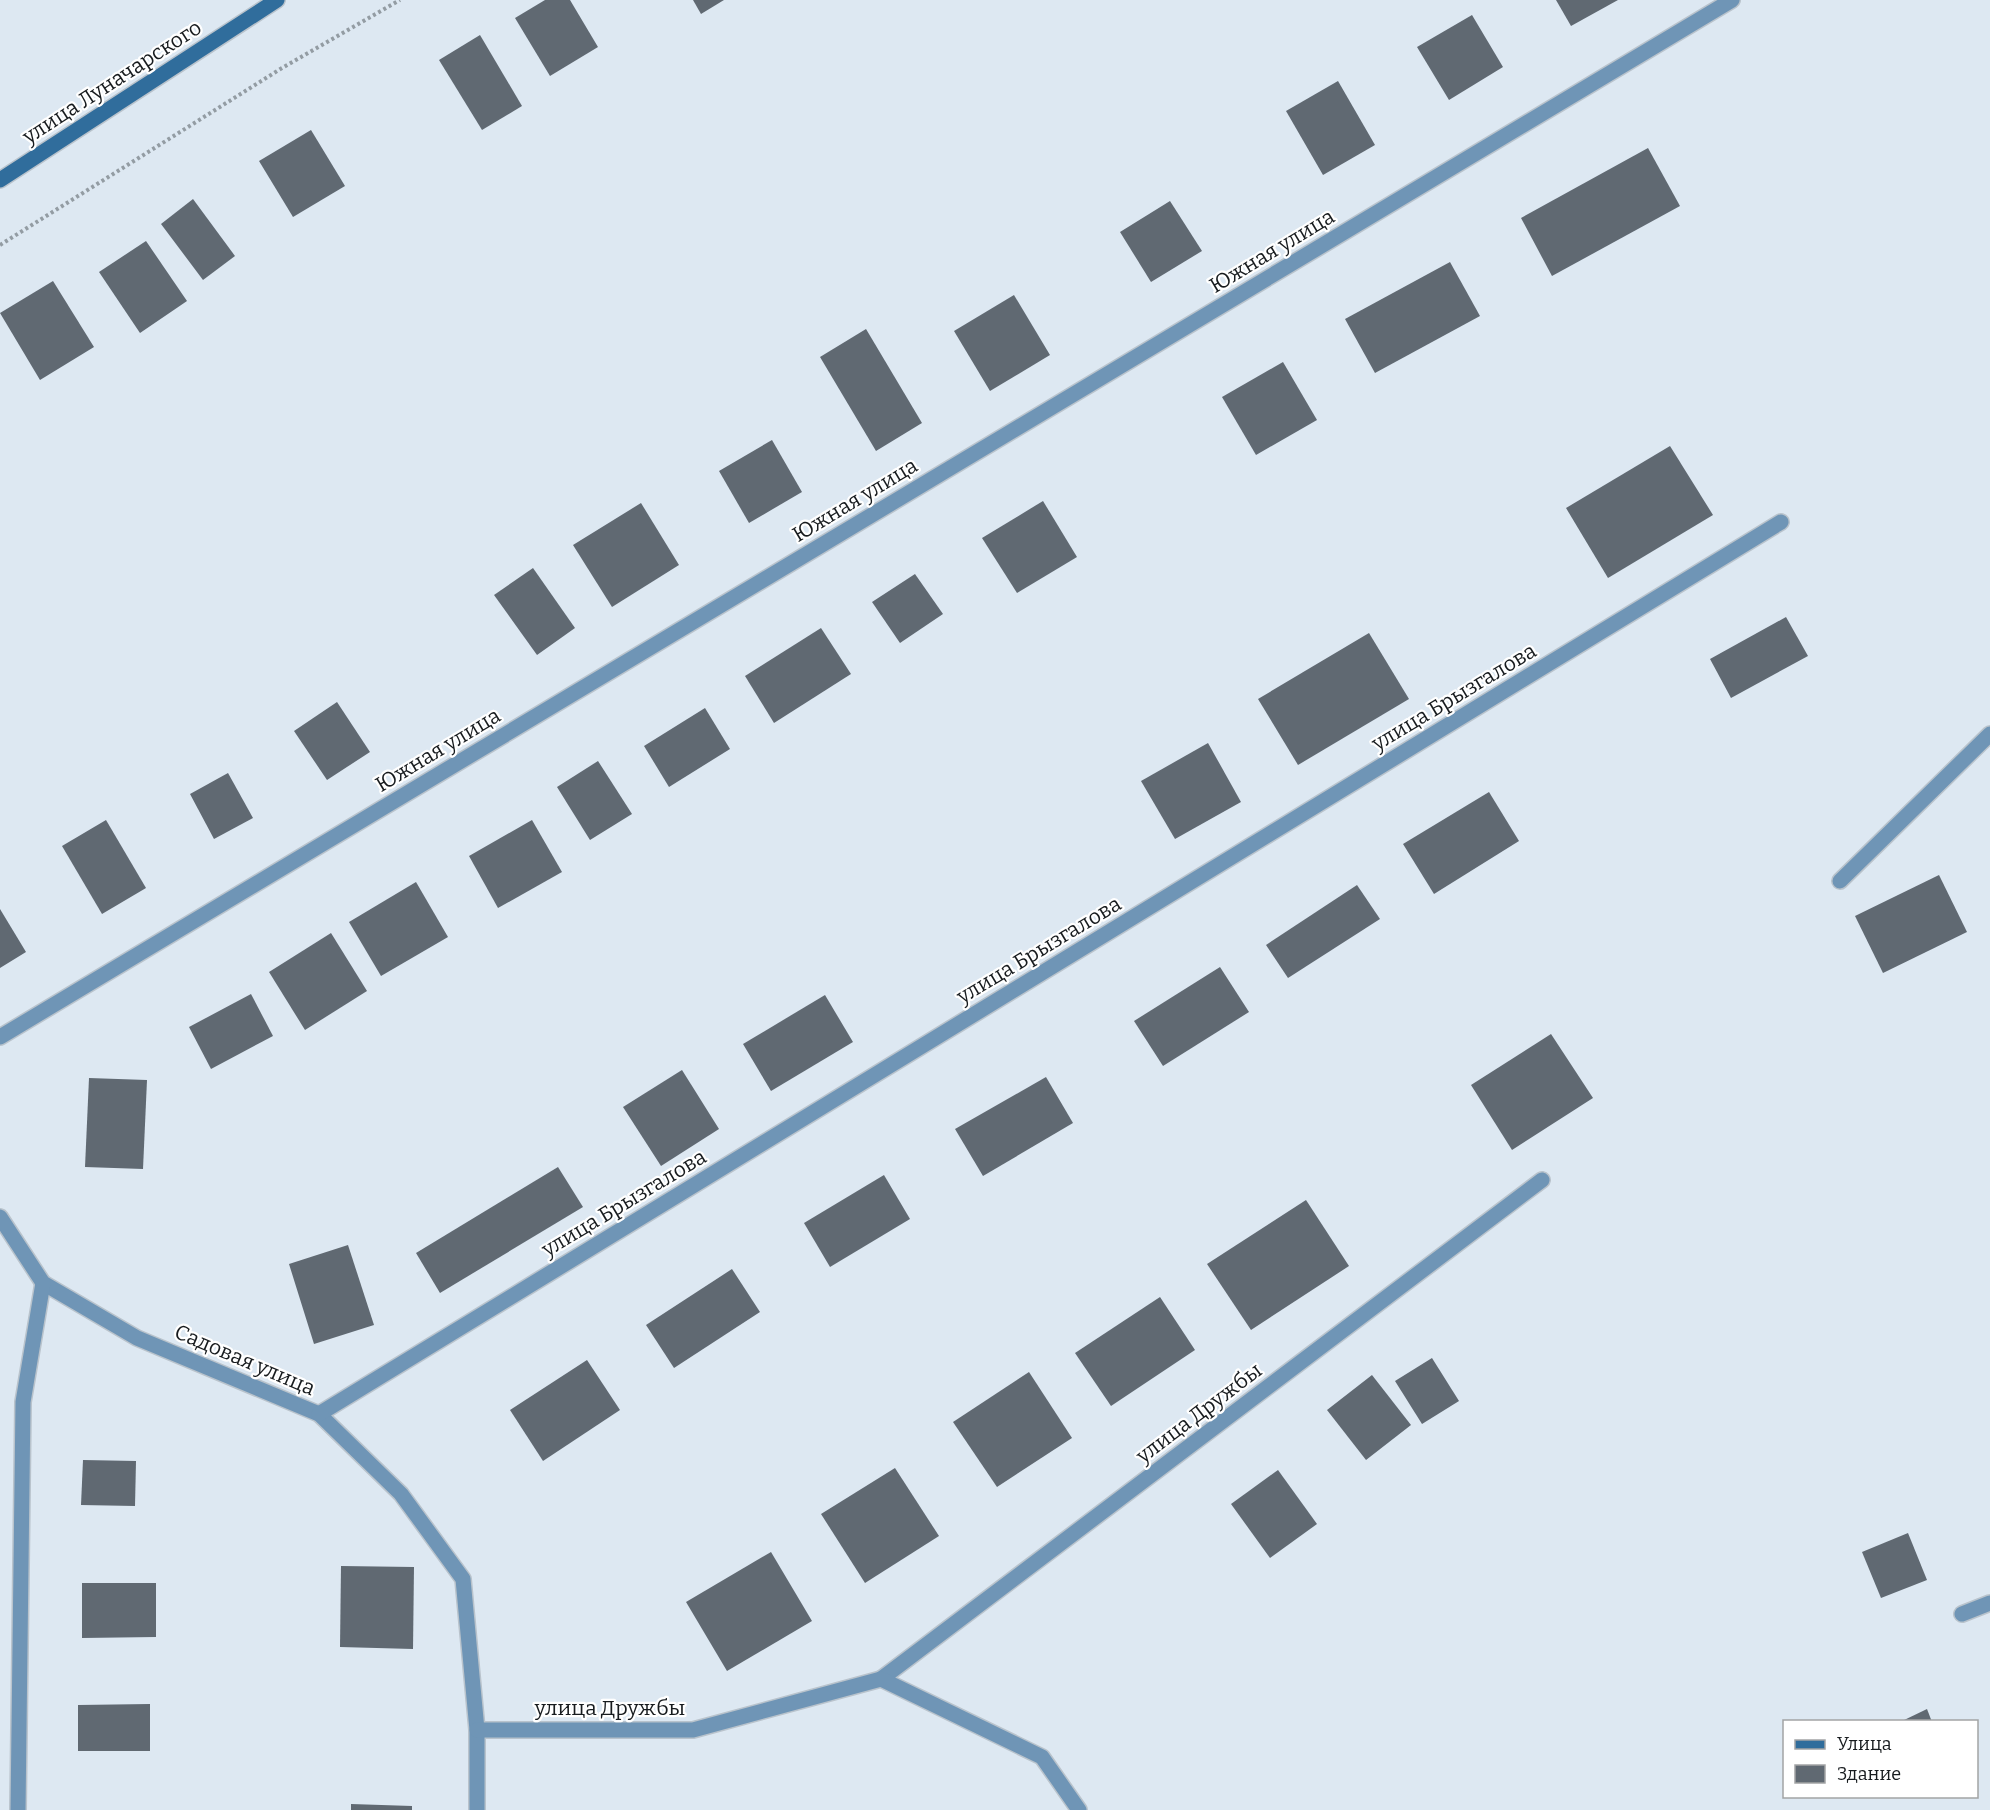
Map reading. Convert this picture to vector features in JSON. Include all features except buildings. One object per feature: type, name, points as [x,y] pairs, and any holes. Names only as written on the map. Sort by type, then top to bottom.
[{"type":"street","name":"улица Луначарского","points":[[0,180],[277,0]]},
{"type":"street","name":"Южная улица","points":[[0,1037],[1732,0]]},
{"type":"street","name":"улица Брызгалова","points":[[319,1414],[1781,522]]},
{"type":"street","points":[[1840,881],[1990,734]]},
{"type":"street","name":"улица Дружбы","points":[[477,1730],[693,1730],[881,1679],[1542,1180]]},
{"type":"street","points":[[0,1217],[43,1283],[23,1402],[18,1810]]},
{"type":"street","name":"Садовая улица","points":[[43,1283],[137,1338],[319,1414],[401,1494],[463,1579],[477,1730],[477,1810]]},
{"type":"street","points":[[1962,1614],[1990,1603]]},
{"type":"street","points":[[881,1679],[1042,1757],[1079,1810]]},
{"type":"path","points":[[0,245],[282,68],[400,0]]}]
